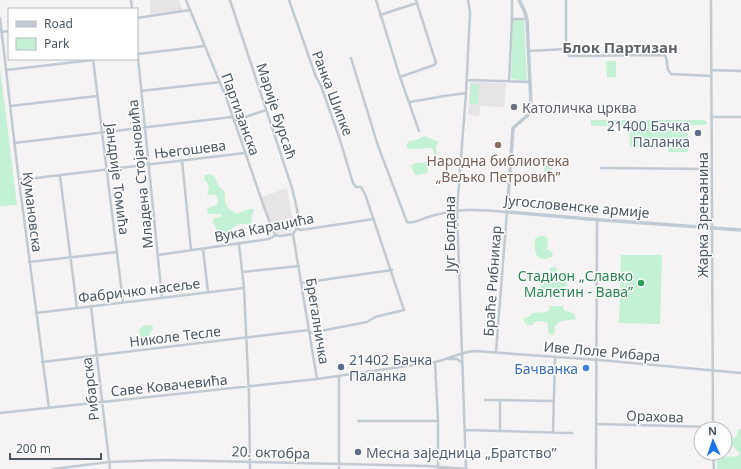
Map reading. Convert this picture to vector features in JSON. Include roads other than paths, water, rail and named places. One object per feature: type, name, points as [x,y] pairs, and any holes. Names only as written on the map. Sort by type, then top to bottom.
[{"type":"street","name":"Партизанска","points":[[186,0],[220,82],[273,231],[276,235]]},
{"type":"street","name":"Марије Бурсаћ","points":[[230,0],[292,188],[297,216],[297,229]]},
{"type":"street","name":"Ранка Шипке","points":[[289,0],[339,137],[353,182],[356,187],[361,187],[364,190],[392,270],[404,310],[375,318],[367,322],[310,334]]},
{"type":"street","points":[[376,0],[400,77],[419,131]]},
{"type":"street","name":"Југ Богдана","points":[[466,469],[457,210],[467,80],[470,13],[468,0]]},
{"type":"street","points":[[509,81],[512,0]]},
{"type":"street","points":[[506,212],[512,128],[529,114],[531,104],[527,19],[519,0]]},
{"type":"street","points":[[566,0],[566,49],[567,53],[571,57],[664,55],[666,57],[668,70],[671,74],[711,76]]},
{"type":"street","name":"Жарка Зрењанина","points":[[711,0],[713,421]]},
{"type":"street","points":[[380,15],[417,1],[436,63],[434,66],[400,77]]},
{"type":"street","points":[[138,18],[190,10]]},
{"type":"street","name":"Кумановска","points":[[0,18],[14,143],[49,408]]},
{"type":"street","points":[[512,19],[527,19]]},
{"type":"street","points":[[1,32],[8,31]]},
{"type":"street","points":[[138,54],[205,46]]},
{"type":"street","points":[[528,51],[566,49]]},
{"type":"street","name":"Младена Стојановића","points":[[138,54],[162,298]]},
{"type":"street","name":"Југословенске армије","points":[[351,58],[378,146],[407,222],[412,223],[426,217],[457,210],[478,209],[597,220],[741,230]]},
{"type":"street","points":[[6,70],[93,60]]},
{"type":"street","name":"Јандрије Томића","points":[[93,60],[123,302]]},
{"type":"street","points":[[711,70],[741,71]]},
{"type":"street","points":[[467,80],[530,82]]},
{"type":"street","points":[[141,91],[220,82]]},
{"type":"street","points":[[410,102],[466,94]]},
{"type":"street","points":[[10,106],[98,96]]},
{"type":"street","points":[[234,121],[266,110]]},
{"type":"street","points":[[711,117],[741,117]]},
{"type":"street","points":[[14,143],[232,118]]},
{"type":"street","name":"Његошева","points":[[19,180],[245,153]]},
{"type":"street","points":[[182,160],[191,250]]},
{"type":"street","points":[[602,168],[712,169]]},
{"type":"street","points":[[60,175],[77,308]]},
{"type":"street","name":"Браће Рибникар","points":[[496,352],[506,212]]},
{"type":"street","name":"Вука Караџића","points":[[158,255],[269,239],[276,235],[280,236],[293,234],[297,229],[301,230],[374,219]]},
{"type":"street","points":[[596,469],[597,220]]},
{"type":"street","name":"Брегалничка","points":[[293,234],[316,379]]},
{"type":"street","points":[[239,244],[244,288],[250,469]]},
{"type":"street","points":[[203,249],[208,292]]},
{"type":"street","points":[[29,262],[117,252]]},
{"type":"street","name":"Брегалничка","points":[[242,272],[299,266]]},
{"type":"street","points":[[301,283],[392,270]]},
{"type":"street","name":"Фабричко насеље","points":[[36,314],[244,288]]},
{"type":"street","name":"Рибарска","points":[[91,306],[110,469]]},
{"type":"street","name":"Николе Тесле","points":[[42,362],[309,330]]},
{"type":"street","name":"Иве Лоле Рибара","points":[[445,360],[462,353],[475,351],[741,373]]},
{"type":"street","points":[[553,432],[555,357]]},
{"type":"street","points":[[445,360],[457,359],[462,363]]},
{"type":"street","name":"Саве Ковачевића","points":[[0,413],[316,379],[445,360]]},
{"type":"street","points":[[435,362],[438,421],[438,468]]},
{"type":"street","points":[[339,376],[339,469]]},
{"type":"street","points":[[485,400],[554,401]]},
{"type":"street","points":[[500,400],[500,431]]},
{"type":"street","points":[[358,421],[438,421]]},
{"type":"street","name":"Орахова","points":[[597,424],[693,427]]},
{"type":"street","points":[[465,430],[572,433]]},
{"type":"street","name":"20. октобра","points":[[53,469],[75,468],[109,462],[164,460],[339,464],[466,469]]},
{"type":"place","name":"Католичка црква","points":[[514,107]]},
{"type":"place","name":"21400 Бачка Паланка","points":[[698,133]]},
{"type":"place","name":"Народна библиотека „Вељко Петровић”","points":[[498,145]]},
{"type":"place","name":"Стадион „Славко Малетин - Вава”","points":[[641,283]]},
{"type":"place","name":"21402 Бачка Паланка","points":[[341,367]]},
{"type":"place","name":"Бачванка","points":[[586,368]]},
{"type":"place","name":"Месна заједница „Братство”","points":[[358,452]]},
{"type":"district","name":"Блок Партизан","points":[[620,47]]}]
